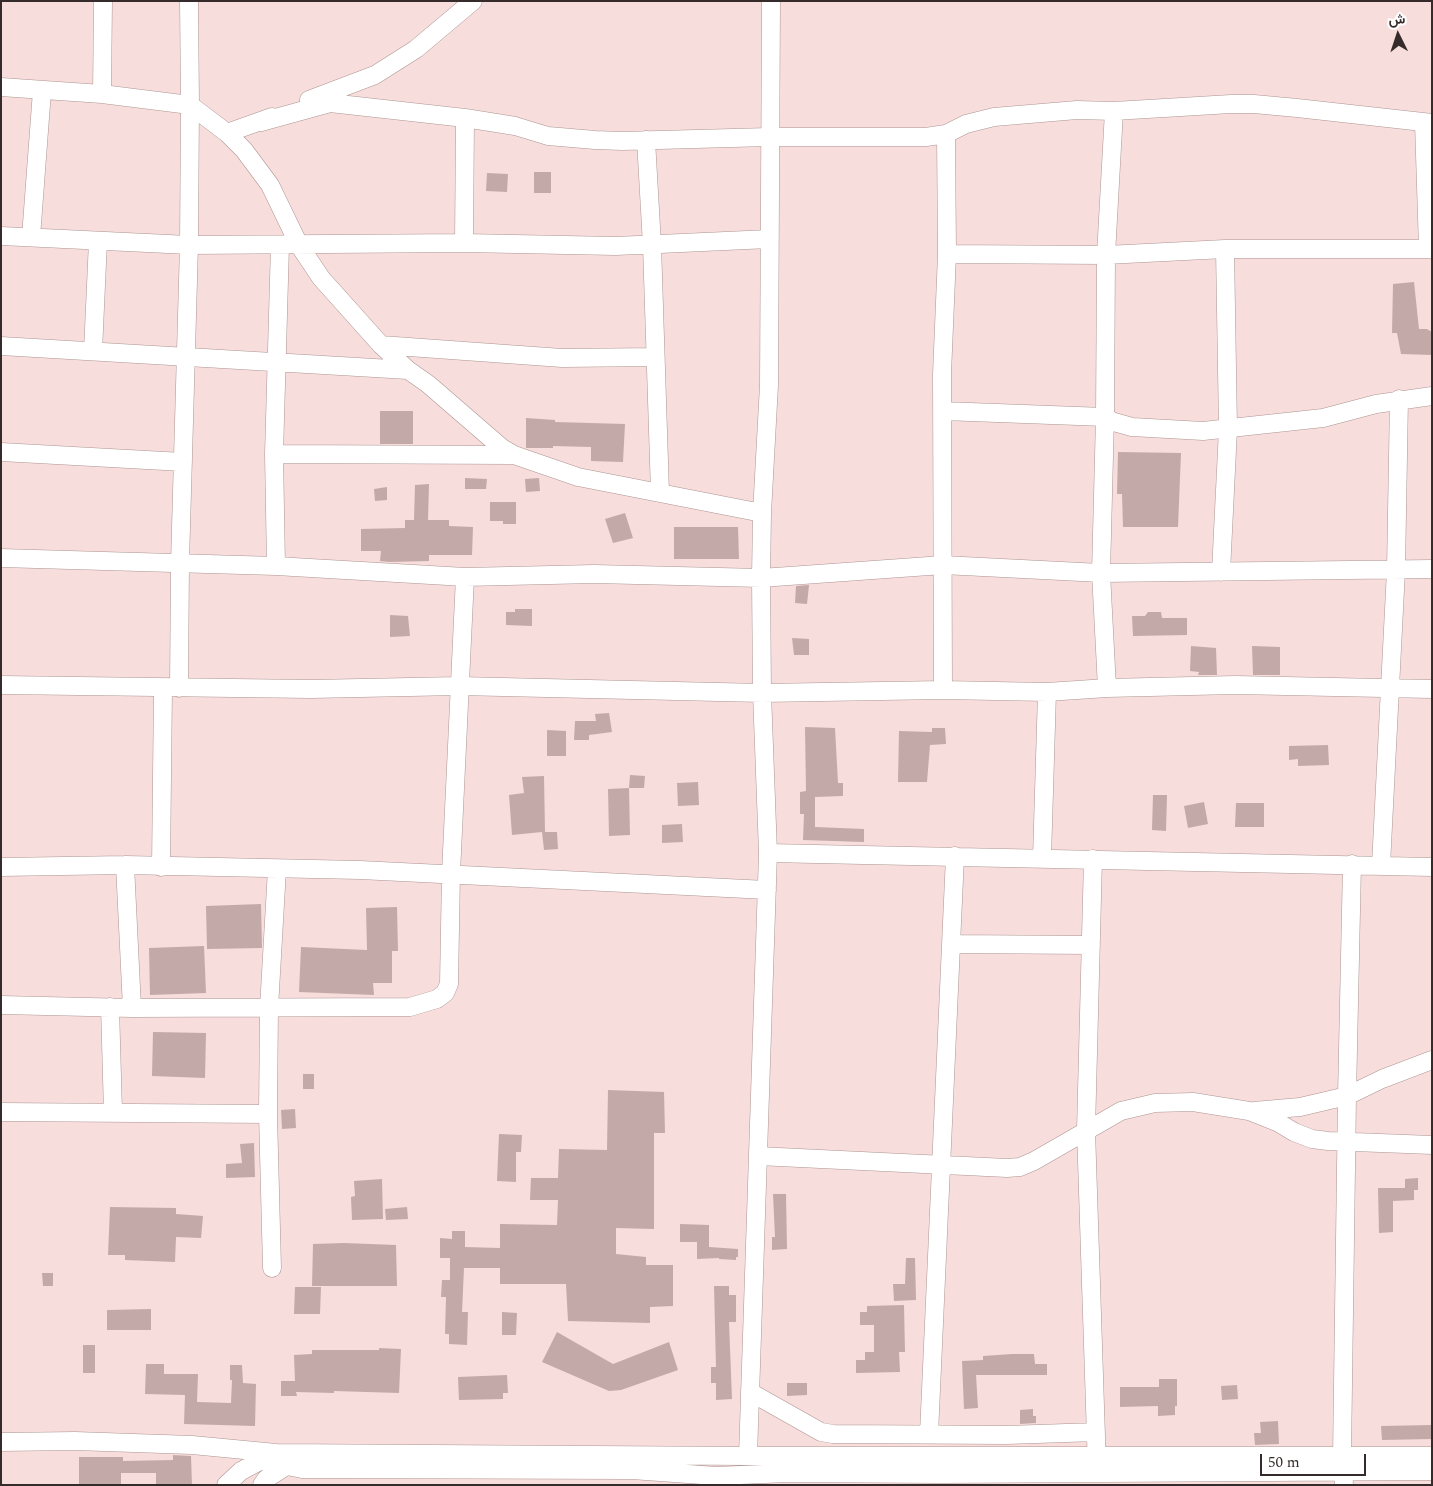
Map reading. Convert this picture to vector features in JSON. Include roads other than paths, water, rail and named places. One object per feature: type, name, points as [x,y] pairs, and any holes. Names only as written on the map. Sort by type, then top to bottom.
[{"type":"street","points":[[102,94],[103,1]]},
{"type":"street","points":[[161,867],[180,563],[187,357],[190,105],[189,1]]},
{"type":"street","points":[[261,122],[308,100],[375,75],[416,49],[473,1]]},
{"type":"street","points":[[748,1456],[768,853],[762,692],[761,578],[762,513],[769,385],[768,239],[771,1]]},
{"type":"street","points":[[1,87],[102,94],[190,105],[228,133],[244,150],[270,185],[299,245],[321,278],[381,345],[408,370],[428,384],[502,448],[514,455],[578,477],[762,513]]},
{"type":"street","points":[[32,236],[42,91]]},
{"type":"street","points":[[228,133],[330,103],[465,118],[515,126],[548,136],[622,141],[769,137],[926,137],[946,134],[966,124],[994,117],[1077,110],[1114,111],[1254,104],[1428,123],[1430,249],[1225,249],[1106,255],[947,254]]},
{"type":"street","points":[[1107,688],[1100,573],[1105,417],[1106,255],[1114,111]]},
{"type":"street","points":[[464,243],[465,118]]},
{"type":"street","points":[[943,690],[942,374],[947,254],[946,134]]},
{"type":"street","points":[[646,140],[652,245],[660,493]]},
{"type":"street","points":[[1,236],[189,245],[464,243],[616,246],[768,239]]},
{"type":"street","points":[[93,351],[98,241]]},
{"type":"street","points":[[276,566],[274,454],[280,245]]},
{"type":"street","points":[[1221,572],[1228,429],[1225,249]]},
{"type":"street","points":[[381,345],[562,358],[655,357]]},
{"type":"street","points":[[1,346],[408,370]]},
{"type":"street","points":[[943,411],[1105,417],[1114,422],[1132,427],[1203,431],[1323,418],[1399,399],[1432,396]]},
{"type":"street","points":[[1381,865],[1396,570],[1399,399]]},
{"type":"street","points":[[1,452],[183,462]]},
{"type":"street","points":[[274,454],[514,455]]},
{"type":"street","points":[[1,558],[276,566],[465,577],[594,574],[761,578],[943,565],[1100,573],[1432,568]]},
{"type":"street","points":[[1,1004],[110,1008],[410,1007],[436,999],[445,993],[449,984],[451,874],[465,577]]},
{"type":"street","points":[[1,685],[311,689],[459,686],[762,692],[943,690],[1046,692],[1107,688],[1235,686],[1432,689]]},
{"type":"street","points":[[1042,858],[1046,692]]},
{"type":"street","points":[[768,853],[1432,867]]},
{"type":"street","points":[[930,1434],[940,1165],[955,856]]},
{"type":"street","points":[[1089,1472],[1096,1432],[1086,1130],[1093,859]]},
{"type":"street","points":[[1343,1471],[1347,1096],[1352,864]]},
{"type":"street","points":[[1,867],[125,865],[360,870],[767,890]]},
{"type":"street","points":[[125,865],[132,1008]]},
{"type":"street","points":[[272,1268],[268,1114],[269,1008],[277,869]]},
{"type":"street","points":[[951,944],[1091,945]]},
{"type":"street","points":[[110,1008],[113,1112]]},
{"type":"street","points":[[1248,1112],[1300,1107],[1347,1096],[1432,1060]]},
{"type":"street","points":[[758,1156],[1007,1168],[1020,1167],[1034,1161],[1121,1111],[1156,1103],[1193,1102],[1248,1112],[1279,1123],[1294,1132],[1312,1139],[1432,1145]]},
{"type":"street","points":[[1,1112],[268,1114]]},
{"type":"street","points":[[750,1392],[821,1432],[833,1434],[1007,1435],[1096,1432]]},
{"type":"street","points":[[895,1434],[898,1456]]},
{"type":"street","points":[[1007,1435],[1008,1456]]},
{"type":"street","points":[[1,1442],[75,1441],[192,1445],[268,1456],[303,1453],[485,1478],[632,1462],[715,1481],[788,1473],[1432,1471]]},
{"type":"street","points":[[262,1485],[266,1479],[288,1466],[303,1453]]},
{"type":"street","points":[[268,1456],[288,1466],[302,1469],[367,1461],[632,1462],[748,1456],[898,1456],[942,1472],[1008,1456],[1089,1472],[1155,1479],[1343,1471],[1432,1456]]},
{"type":"street","points":[[226,1485],[241,1471],[268,1456]]}]
